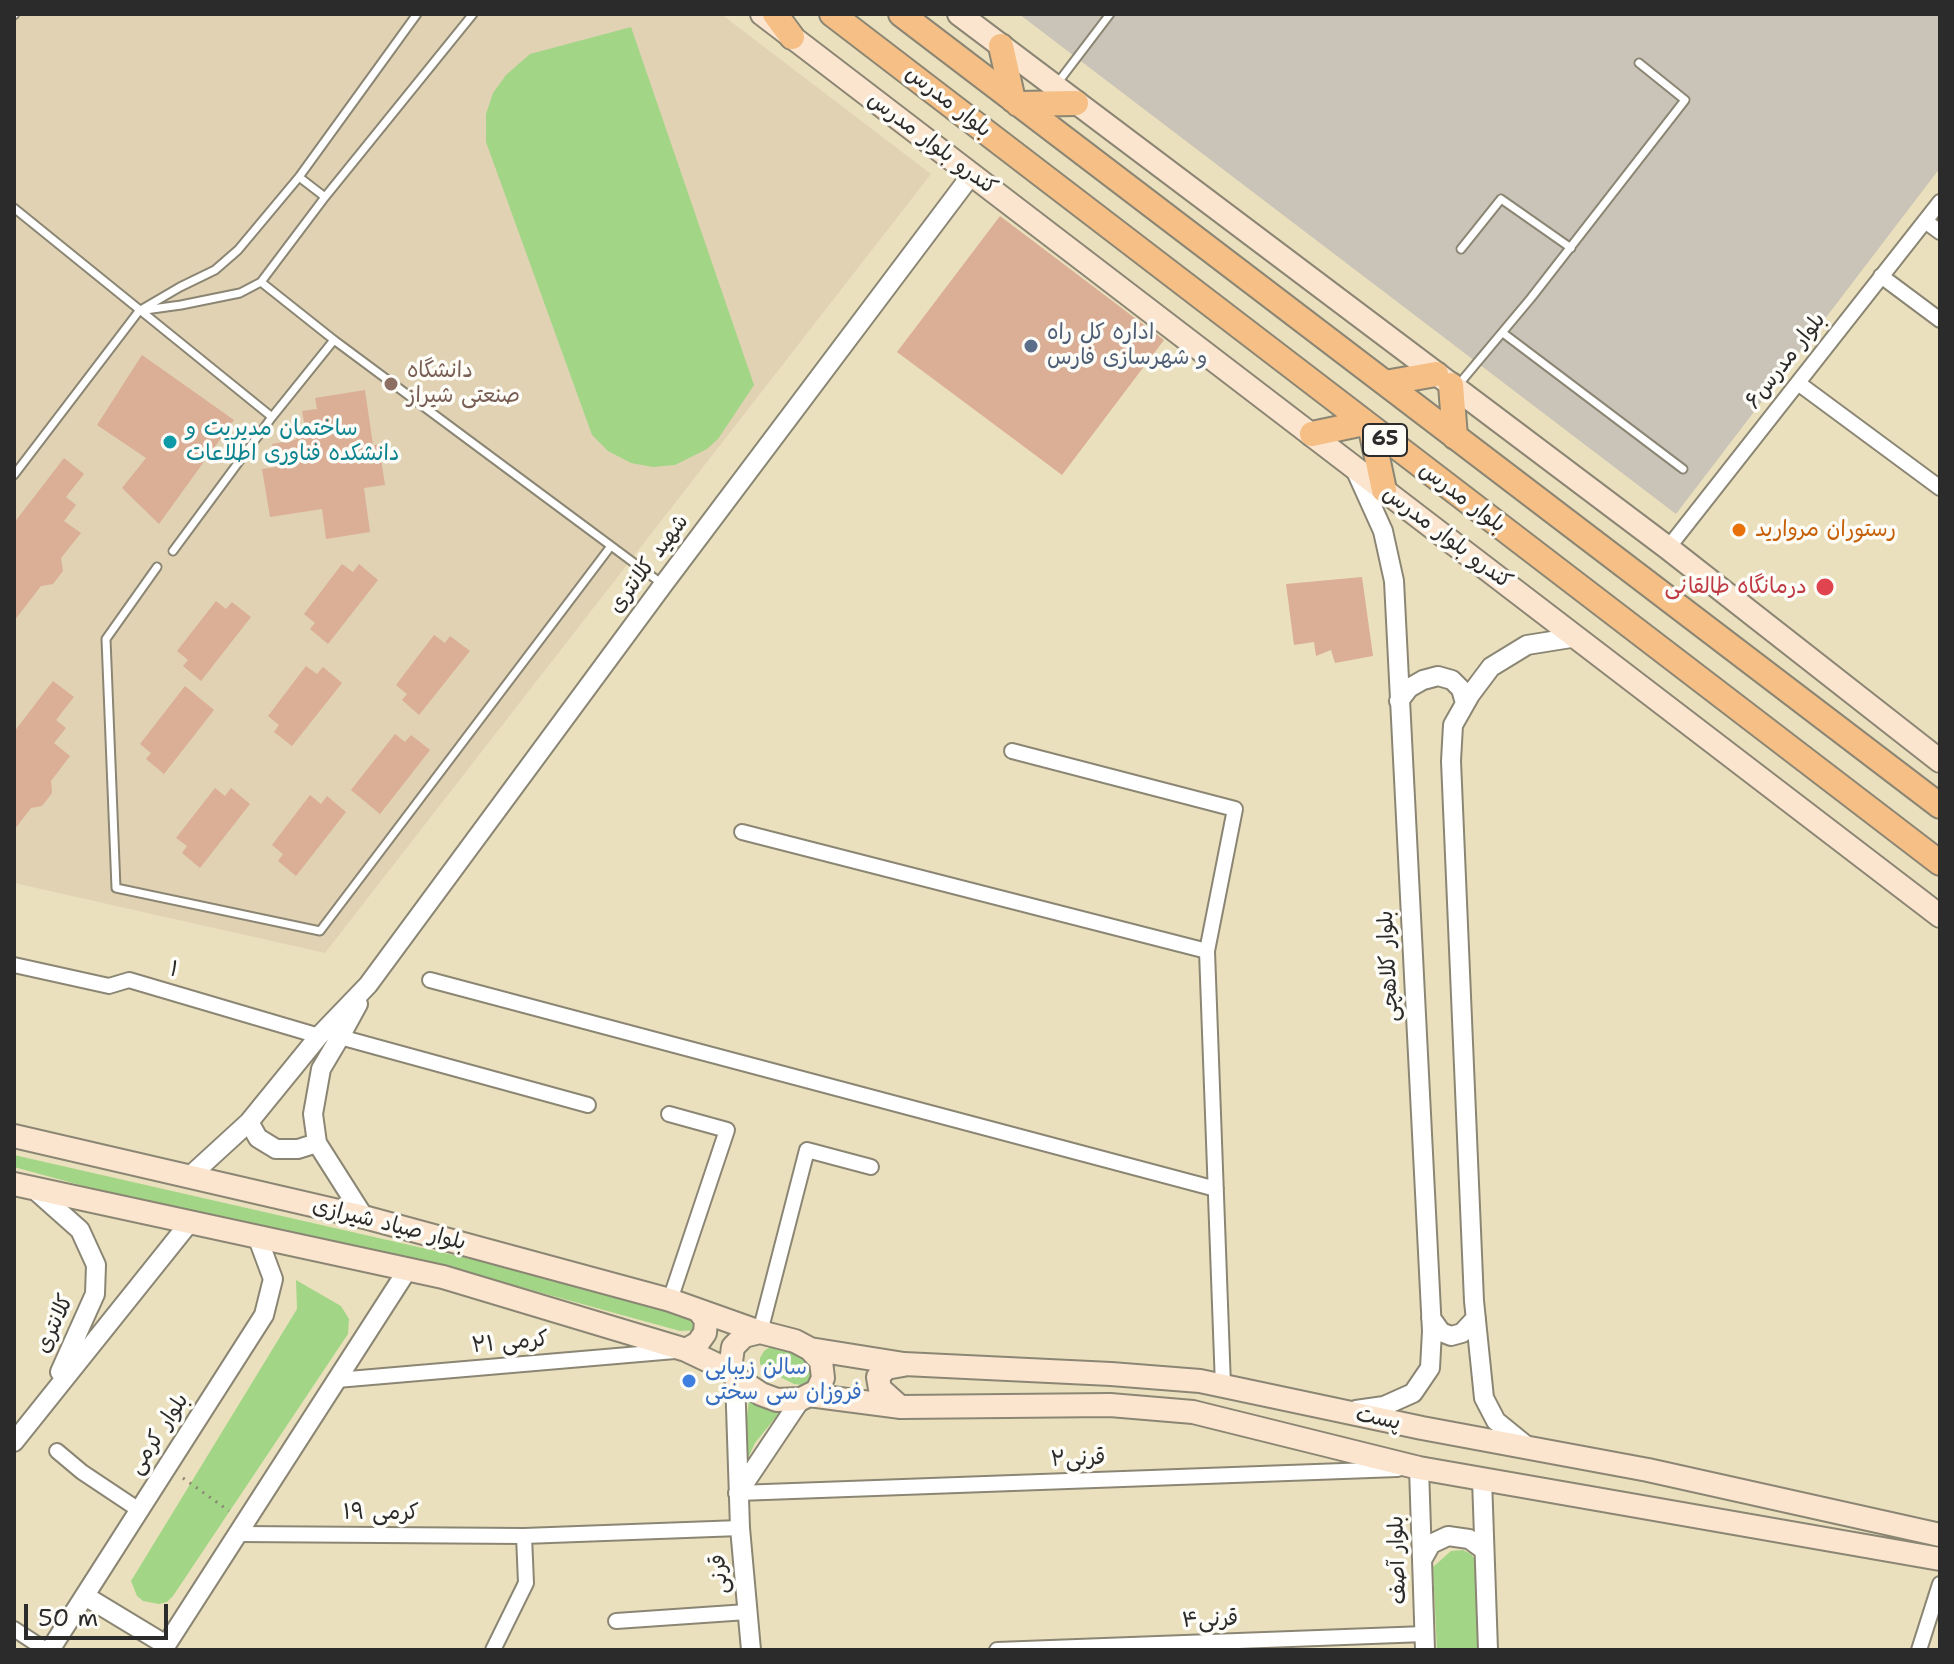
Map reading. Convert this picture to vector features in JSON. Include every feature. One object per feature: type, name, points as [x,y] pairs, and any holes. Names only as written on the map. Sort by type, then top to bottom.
[{"type":"main road","name":"کندرو بلوار مدرس","points":[[762,14],[1940,916]]},
{"type":"main road","points":[[775,14],[792,37]]},
{"type":"main road","name":"بلوار مدرس","points":[[832,14],[1940,863]]},
{"type":"main road","name":"بلوار مدرس","points":[[901,14],[1940,806]]},
{"type":"main road","points":[[959,14],[1668,548],[1940,761]]},
{"type":"main road","points":[[1001,46],[1016,102],[1076,103]]},
{"type":"main road","points":[[1385,383],[1448,383]]},
{"type":"main road","points":[[1448,383],[1455,437]]},
{"type":"main road","points":[[1312,434],[1368,426],[1384,490]]},
{"type":"main road","points":[[1691,673],[1716,636]]},
{"type":"main road","name":"بلوار صیاد شیرازی","points":[[14,1136],[364,1217],[670,1300],[760,1332]]},
{"type":"main road","name":"بلوار صیاد شیرازی","points":[[24,1187],[443,1277],[686,1350],[734,1375]]},
{"type":"main road","points":[[686,1350],[698,1343],[705,1333],[706,1320],[699,1311]]},
{"type":"main road","points":[[760,1332],[787,1338],[810,1349],[821,1361],[823,1378],[817,1391],[805,1397],[777,1400],[761,1394],[734,1375],[731,1362],[733,1347],[744,1336],[760,1332]]},
{"type":"main road","name":"پست","points":[[810,1349],[904,1364],[1200,1381],[1422,1428],[1648,1470],[1940,1535]]},
{"type":"main road","points":[[901,1407],[880,1389],[878,1377],[886,1368],[904,1364]]},
{"type":"main road","name":"پست","points":[[805,1397],[901,1407],[1110,1405],[1193,1412],[1419,1468],[1940,1559]]},
{"type":"main road","points":[[1640,1507],[1648,1470]]},
{"type":"street","name":"شهید کلانتری","points":[[368,985],[972,174]]},
{"type":"street","name":"بلوار مدرس۶","points":[[1668,548],[1940,202]]},
{"type":"street","points":[[1925,221],[1940,232]]},
{"type":"street","points":[[1881,276],[1940,320]]},
{"type":"street","points":[[1798,383],[1940,488]]},
{"type":"street","name":"بلوار کلاهچی","points":[[1345,1412],[1384,1406],[1413,1393],[1430,1368],[1431,1318],[1394,581],[1383,531],[1354,466]]},
{"type":"street","points":[[1528,1447],[1496,1421],[1484,1398],[1476,1318],[1451,761],[1453,725],[1491,667],[1527,645],[1577,637]]},
{"type":"street","points":[[1399,701],[1409,688],[1438,676],[1452,680],[1461,689],[1465,703]]},
{"type":"street","points":[[1012,751],[1235,809],[1207,951],[1223,1386]]},
{"type":"street","points":[[742,832],[1207,951]]},
{"type":"street","name":"۱","points":[[14,965],[109,986],[129,980],[319,1036]]},
{"type":"street","points":[[430,980],[1216,1189]]},
{"type":"street","points":[[189,1177],[249,1122],[319,1036],[368,985]]},
{"type":"street","points":[[364,1217],[317,1143],[313,1114],[321,1069],[368,985]]},
{"type":"street","points":[[340,1037],[588,1105]]},
{"type":"street","points":[[669,1114],[727,1130],[670,1300]]},
{"type":"street","points":[[249,1122],[258,1138],[276,1149],[298,1149],[317,1143]]},
{"type":"street","points":[[760,1332],[807,1150],[871,1167]]},
{"type":"street","name":"کلانتری","points":[[24,1187],[80,1230],[96,1265],[95,1294],[45,1402]]},
{"type":"street","name":"کلانتری","points":[[16,1436],[190,1222]]},
{"type":"street","name":"بلوار کرمی","points":[[48,1650],[264,1315],[273,1279],[257,1236]]},
{"type":"street","points":[[85,1596],[165,1648],[408,1269]]},
{"type":"street","points":[[1431,1318],[1441,1332],[1451,1336],[1462,1333],[1476,1318]]},
{"type":"street","name":"کرمی ۲۱","points":[[337,1380],[686,1350]]},
{"type":"street","name":"قرنی","points":[[734,1375],[740,1528],[751,1650]]},
{"type":"street","points":[[738,1493],[805,1397]]},
{"type":"street","points":[[57,1451],[82,1472],[139,1510]]},
{"type":"street","name":"قرنی۲","points":[[738,1493],[1419,1468]]},
{"type":"street","name":"بلوار آصف","points":[[1419,1468],[1425,1642]]},
{"type":"street","points":[[1482,1479],[1488,1650]]},
{"type":"street","name":"کرمی ۱۹","points":[[241,1529],[524,1536],[740,1528]]},
{"type":"street","points":[[493,1650],[526,1583],[524,1536]]},
{"type":"street","points":[[1422,1560],[1431,1544],[1448,1536],[1469,1539],[1484,1550]]},
{"type":"street","points":[[1919,1650],[1940,1584]]},
{"type":"street","points":[[616,1621],[747,1612]]},
{"type":"street","points":[[14,1629],[48,1650]]},
{"type":"street","name":"قرنی۴","points":[[997,1650],[1425,1642]]},
{"type":"lane","points":[[14,475],[139,311],[215,270],[238,250],[299,177],[417,14]]},
{"type":"lane","points":[[139,311],[240,293],[261,282],[325,197],[473,14]]},
{"type":"lane","points":[[1055,87],[1110,14]]},
{"type":"lane","points":[[1448,383],[1503,333],[1685,100],[1639,63]]},
{"type":"lane","points":[[299,177],[325,197]]},
{"type":"lane","points":[[1461,249],[1501,199],[1571,248]]},
{"type":"lane","points":[[14,208],[272,417]]},
{"type":"lane","points":[[261,282],[663,585]]},
{"type":"lane","points":[[1503,333],[1683,469]]},
{"type":"lane","points":[[173,551],[272,417],[334,340]]},
{"type":"lane","points":[[157,567],[106,639],[116,888],[320,931],[611,546]]},
{"type":"path","points":[[167,1466],[241,1529]]},
{"type":"shaded area","name":"دانشگاه صنعتی شیراز","points":[[14,14],[721,14],[931,174],[325,953],[14,883]]},
{"type":"shaded area","points":[[1019,14],[1938,14],[1940,168],[1676,514]]},
{"type":"green space","points":[[631,27],[754,385],[718,439],[707,449],[675,465],[653,467],[631,463],[608,451],[592,435],[486,142],[486,114],[493,93],[506,75],[530,54]]},
{"type":"green space","points":[[14,1155],[563,1280],[701,1320],[699,1330],[680,1331],[455,1269],[102,1191],[14,1167]]},
{"type":"green space","points":[[296,1280],[341,1306],[349,1319],[348,1334],[173,1596],[159,1604],[143,1601],[137,1596],[131,1581],[297,1309]]},
{"type":"green space","points":[[783,1346],[815,1359],[815,1379],[802,1385],[794,1384],[760,1364],[764,1351]]},
{"type":"green space","points":[[749,1398],[780,1412],[755,1443],[741,1473]]},
{"type":"green space","points":[[1463,1550],[1476,1561],[1481,1650],[1437,1650],[1433,1567],[1451,1551]]},
{"type":"building","name":"اداره کل راه و شهرسازی فارس","points":[[1000,216],[1164,340],[1062,475],[897,352]]},
{"type":"building","name":"ساختمان مدیریت و دانشکده فناوری اطلاعات","points":[[142,355],[234,420],[159,524],[122,488],[146,458],[97,425]]},
{"type":"building","points":[[365,390],[373,445],[379,445],[385,485],[364,488],[370,532],[326,539],[322,509],[270,517],[262,469],[276,467],[272,444],[295,440],[305,427],[302,411],[317,409],[315,398]]},
{"type":"building","points":[[64,458],[84,474],[66,497],[76,505],[64,521],[81,533],[61,558],[63,571],[53,584],[41,586],[14,621],[14,523]]},
{"type":"building","points":[[342,564],[353,572],[359,564],[378,580],[328,644],[310,629],[315,623],[304,614]]},
{"type":"building","points":[[1362,577],[1373,656],[1335,663],[1331,650],[1316,656],[1314,642],[1294,645],[1286,584]]},
{"type":"building","points":[[216,601],[226,609],[232,602],[251,617],[201,681],[183,666],[188,660],[177,651]]},
{"type":"building","points":[[434,635],[445,643],[450,636],[470,651],[419,715],[402,700],[407,694],[396,685]]},
{"type":"building","points":[[306,666],[317,674],[323,667],[342,683],[292,746],[274,732],[279,725],[268,716]]},
{"type":"building","points":[[53,681],[74,697],[56,720],[66,728],[54,743],[70,756],[51,781],[52,793],[42,806],[31,808],[14,830],[14,732]]},
{"type":"building","points":[[185,686],[214,710],[164,774],[146,759],[151,753],[140,744]]},
{"type":"building","points":[[395,734],[405,742],[411,735],[430,750],[380,814],[351,790]]},
{"type":"building","points":[[215,788],[225,796],[231,788],[250,804],[200,868],[182,853],[187,846],[176,838]]},
{"type":"building","points":[[310,795],[321,804],[327,796],[346,812],[296,876],[278,861],[283,854],[272,845]]},
{"type":"place","name":"اداره کل راه و شهرسازی فارس","points":[[1031,346]]},
{"type":"place","name":"دانشگاه صنعتی شیراز","points":[[391,384]]},
{"type":"place","name":"ساختمان مدیریت و دانشکده فناوری اطلاعات","points":[[170,442]]},
{"type":"place","name":"رستوران مروارید","points":[[1739,530]]},
{"type":"place","name":"درمانگاه طالقانی","points":[[1825,587]]},
{"type":"place","name":"سالن زیبایی فروزان سی سختی","points":[[689,1381]]}]
